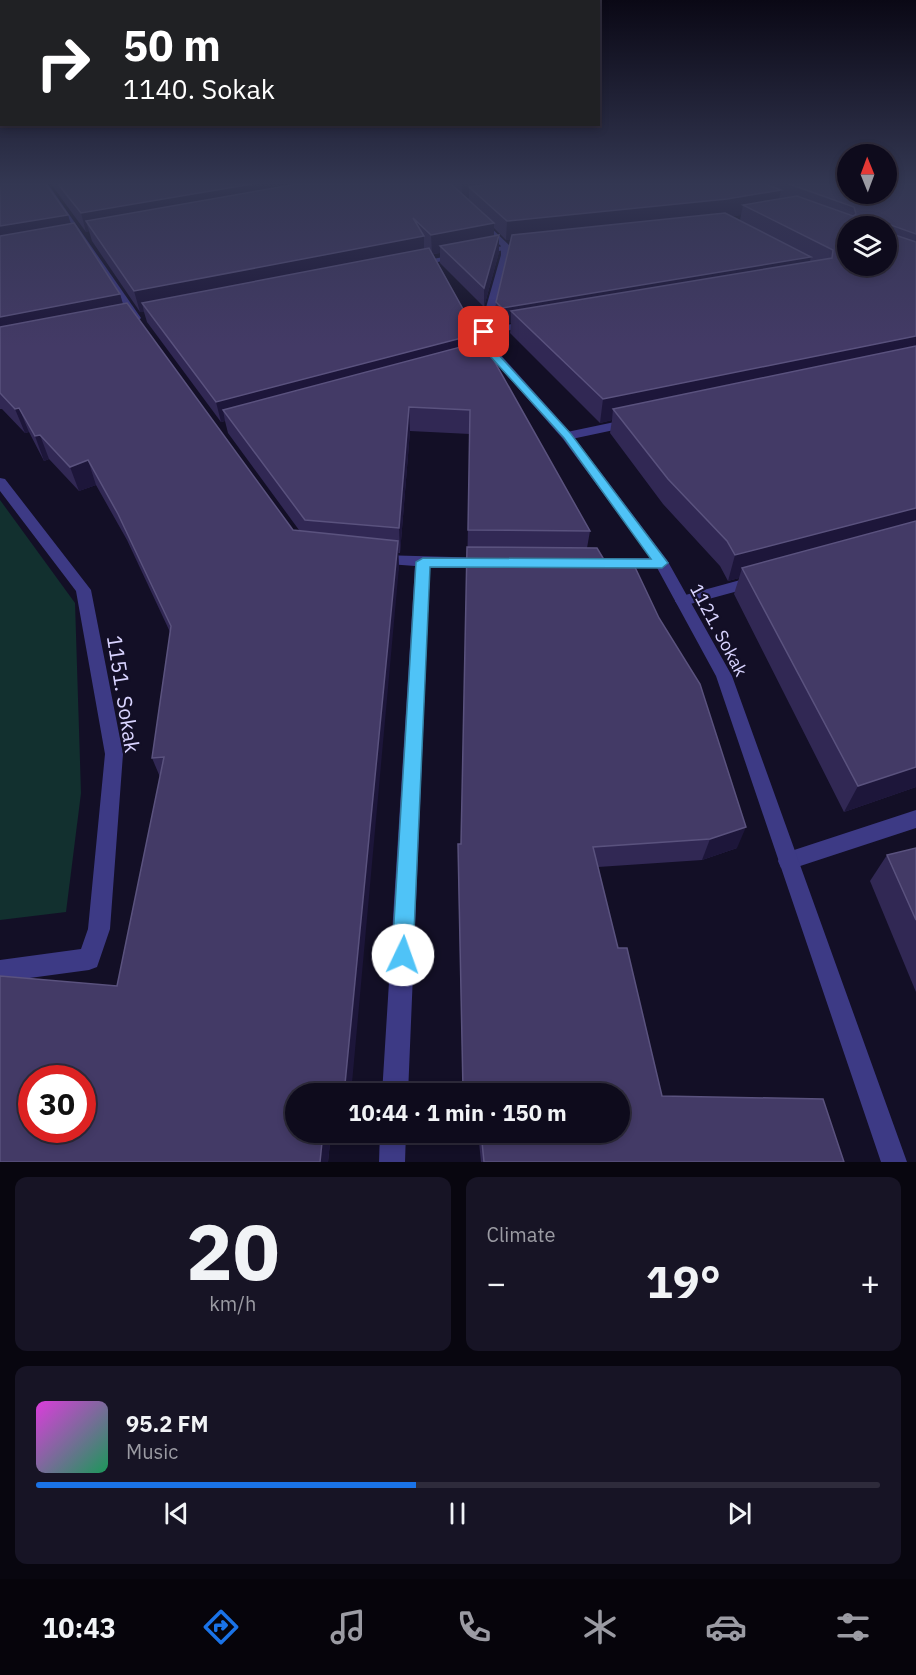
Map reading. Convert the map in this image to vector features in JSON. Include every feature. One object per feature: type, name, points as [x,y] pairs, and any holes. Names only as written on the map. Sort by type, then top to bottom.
[{"type":"street","points":[[85,238],[137,320]]},
{"type":"street","points":[[498,238],[505,245],[505,255],[484,332],[543,322]]},
{"type":"street","points":[[401,266],[505,245],[540,242]]},
{"type":"street","name":"1121. Sokak","points":[[484,332],[488,356],[567,436],[662,563],[724,676],[894,1162]]},
{"type":"street","points":[[567,436],[637,421]]},
{"type":"street","name":"1151. Sokak","points":[[0,482],[83,590],[114,754],[99,929],[88,959],[0,970]]},
{"type":"street","points":[[362,558],[423,562],[507,563]]},
{"type":"street","points":[[396,1083],[423,562]]},
{"type":"street","points":[[602,563],[662,563]]},
{"type":"street","points":[[683,601],[772,576]]},
{"type":"street","points":[[788,861],[916,819]]},
{"type":"street","points":[[392,1162],[393,1143]]},
{"type":"green space","points":[[0,500],[75,603],[81,793],[66,912],[0,920]]},
{"type":"building","points":[[0,238],[84,238],[120,294],[0,317]]},
{"type":"building","points":[[98,238],[412,238],[134,291]]},
{"type":"building","points":[[482,238],[498,238],[484,288],[440,246]]},
{"type":"building","points":[[511,238],[774,238],[811,257],[502,308],[496,302]]},
{"type":"building","points":[[809,238],[837,238],[837,276],[897,276],[897,238],[916,242],[916,336],[603,399],[511,311],[832,258],[833,250]]},
{"type":"building","points":[[429,248],[477,334],[216,402],[142,303]]},
{"type":"building","points":[[127,303],[293,530],[398,541],[345,1083],[285,1083],[285,1143],[322,1143],[320,1162],[0,1162],[0,976],[117,986],[164,757],[152,758],[171,626],[118,514],[88,460],[70,467],[40,435],[35,436],[19,408],[15,409],[0,393],[0,327]]},
{"type":"building","points":[[483,341],[590,531],[468,530],[470,410],[409,407],[399,528],[305,520],[223,410]]},
{"type":"building","points":[[916,346],[916,508],[735,555],[727,541],[668,479],[613,409]]},
{"type":"building","points":[[916,521],[916,767],[858,786],[742,568]]},
{"type":"building","points":[[467,547],[597,548],[606,563],[633,563],[659,618],[700,684],[746,827],[710,839],[593,847],[618,948],[627,948],[662,1096],[823,1099],[844,1162],[484,1162],[482,1143],[630,1143],[630,1083],[463,1083],[458,844],[461,844]]},
{"type":"building","points":[[916,848],[916,920],[887,855]]},
{"type":"route","points":[[403,955],[423,562],[662,563],[567,436],[494,354],[484,332]]}]
